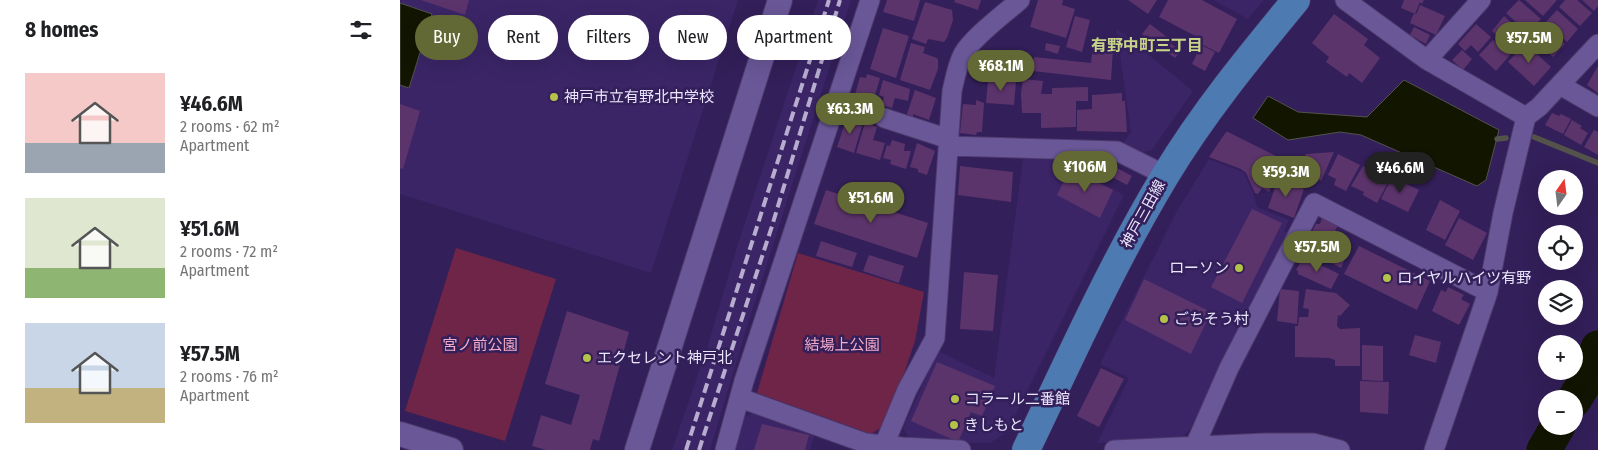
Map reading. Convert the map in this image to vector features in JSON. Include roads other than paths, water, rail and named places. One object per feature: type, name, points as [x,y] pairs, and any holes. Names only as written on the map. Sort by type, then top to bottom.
[{"type":"main road","name":"神戸三田線","points":[[1026,450],[1115,266],[1165,175],[1218,96],[1296,0]]},
{"type":"street","points":[[637,450],[780,0]]},
{"type":"street","points":[[725,450],[740,398],[870,0]]},
{"type":"street","points":[[883,447],[907,390],[934,338],[952,91],[956,71],[964,52],[980,35],[1020,0]]},
{"type":"street","points":[[1345,0],[1427,60],[1526,116]]},
{"type":"street","points":[[1427,60],[1482,0]]},
{"type":"street","points":[[1434,450],[1488,292],[1503,213],[1526,116],[1538,108],[1598,44]]},
{"type":"street","points":[[1560,85],[1598,107]]},
{"type":"street","points":[[884,118],[949,142],[1117,151],[1165,175]]},
{"type":"street","points":[[1194,448],[1229,368],[1314,203],[1488,292]]},
{"type":"street","points":[[740,398],[865,443],[883,447],[961,450]]},
{"type":"street","points":[[400,434],[451,450]]},
{"type":"street","points":[[1114,450],[1194,448],[1264,443],[1313,443],[1340,450]]},
{"type":"waterway","points":[[1534,137],[1598,163]]},
{"type":"waterway","points":[[1497,139],[1506,138]]},
{"type":"waterway","points":[[1580,390],[1588,377],[1598,348]]},
{"type":"waterway","points":[[1544,450],[1553,435]]},
{"type":"railway","points":[[686,450],[829,0]]},
{"type":"railway","points":[[699,450],[772,226],[840,0]]},
{"type":"place","name":"神戸市立有野北中学校","points":[[554,97]]},
{"type":"place","name":"ローソン","points":[[1239,268]]},
{"type":"place","name":"ロイヤルハイツ有野","points":[[1387,278]]},
{"type":"place","name":"ごちそう村","points":[[1164,319]]},
{"type":"place","name":"エクセレント神戸北","points":[[587,358]]},
{"type":"place","name":"コラール二番館","points":[[955,399]]},
{"type":"place","name":"きしもと","points":[[954,425]]},
{"type":"district","name":"有野中町三丁目","points":[[1147,45]]},
{"type":"park label","name":"宮ノ前公園","points":[[480,345]]},
{"type":"park label","name":"結場上公園","points":[[842,345]]}]
